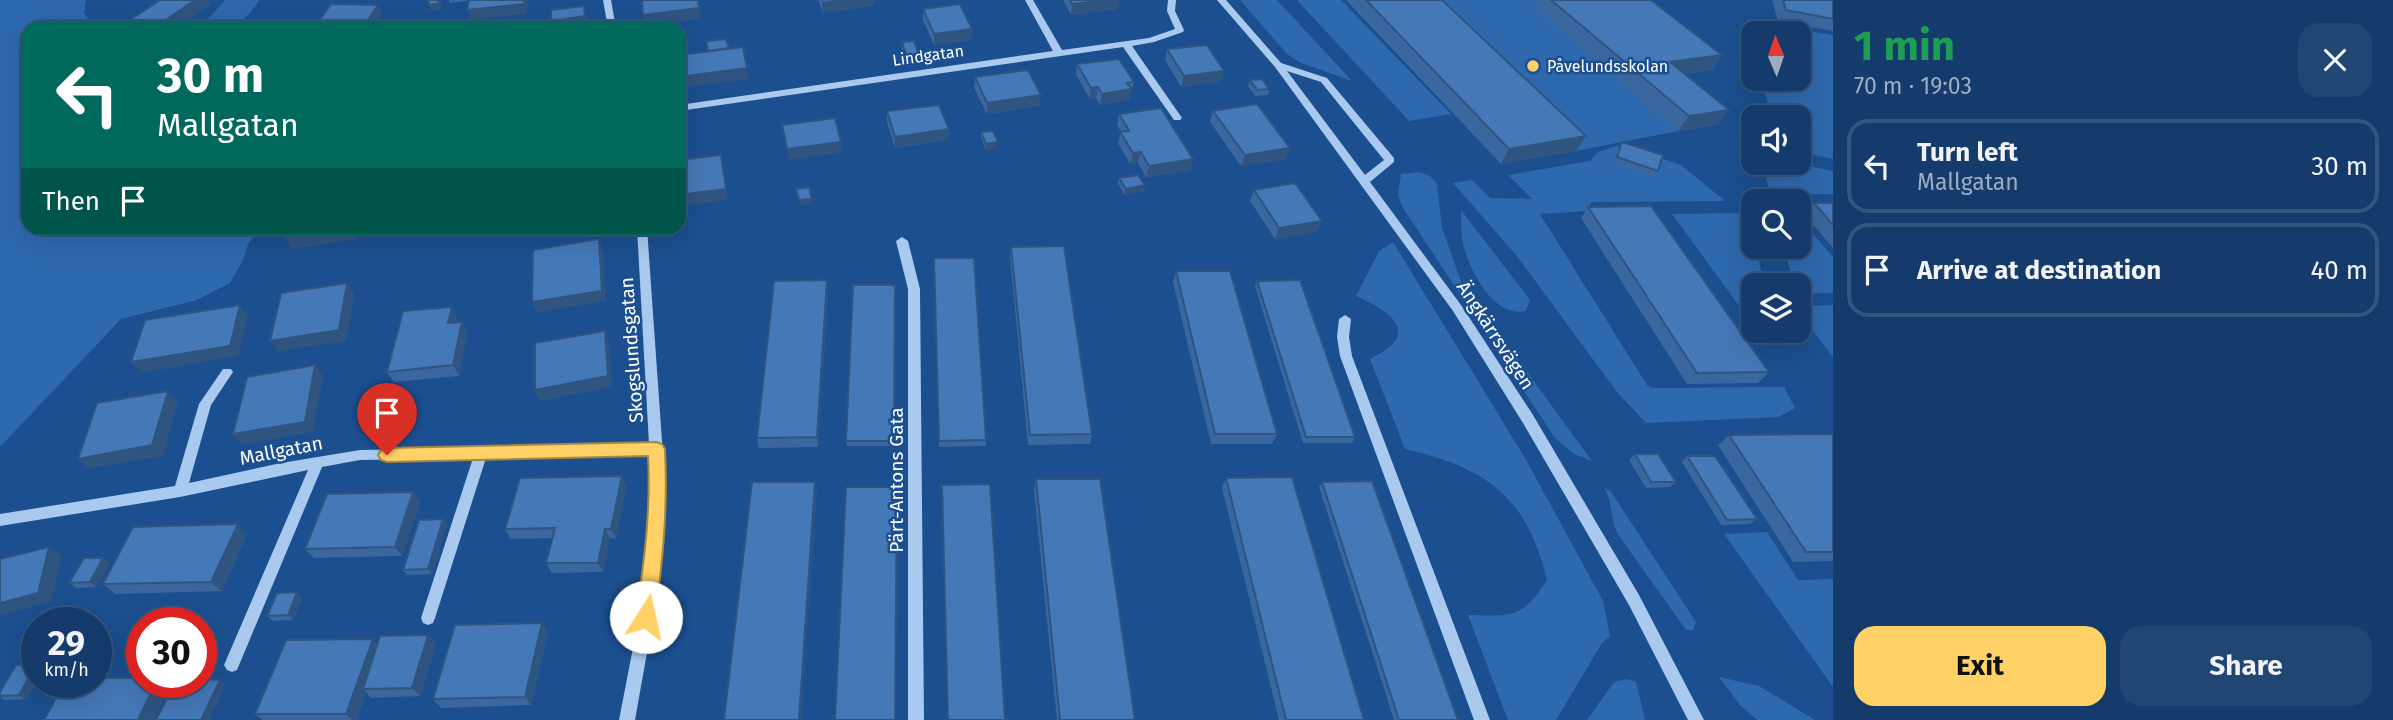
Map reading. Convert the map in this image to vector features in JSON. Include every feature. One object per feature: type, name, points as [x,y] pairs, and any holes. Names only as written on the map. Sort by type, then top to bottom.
[{"type":"street","points":[[607,0],[611,21]]},
{"type":"street","points":[[1029,0],[1059,53]]},
{"type":"street","name":"Lindgatan","points":[[686,107],[1151,40],[1180,30],[1171,11],[1172,0]]},
{"type":"street","name":"Ängkärrsvägen","points":[[1221,0],[1278,65],[1457,308],[1528,419],[1634,600],[1696,720]]},
{"type":"street","points":[[1126,44],[1177,118]]},
{"type":"street","points":[[1278,65],[1324,80],[1390,160],[1365,180]]},
{"type":"street","name":"Skogslundsgatan","points":[[627,720],[657,540],[659,498],[642,235]]},
{"type":"street","name":"Pärt-Antons Gata","points":[[902,241],[914,289],[916,720]]},
{"type":"street","points":[[1345,319],[1343,337],[1346,356],[1482,720]]},
{"type":"street","points":[[180,491],[205,404],[227,372]]},
{"type":"street","name":"Mallgatan","points":[[0,520],[180,491],[318,462],[360,456],[656,449]]},
{"type":"street","points":[[428,618],[481,453]]},
{"type":"street","points":[[232,665],[318,462]]},
{"type":"shaded area","points":[[0,0],[86,0],[84,13],[90,21],[21,21],[21,235],[256,235],[249,242],[243,260],[230,283],[197,300],[121,319],[0,447]]},
{"type":"shaded area","points":[[225,0],[259,0],[241,21],[206,21]]},
{"type":"shaded area","points":[[1240,0],[1277,0],[1352,81],[1301,63],[1287,54]]},
{"type":"shaded area","points":[[1297,0],[1341,0],[1451,114],[1409,121]]},
{"type":"shaded area","points":[[1420,0],[1578,0],[1678,131],[1576,151]]},
{"type":"shaded area","points":[[1811,31],[1833,35],[1833,159],[1811,154],[1811,105],[1768,105],[1765,91],[1811,91]]},
{"type":"shaded area","points":[[1615,146],[1629,147],[1681,165],[1725,201],[1591,202],[1588,211],[1540,214],[1647,385],[1652,388],[1784,387],[1795,408],[1778,417],[1646,423],[1617,392],[1516,255],[1453,183],[1472,180],[1490,198],[1532,199],[1508,175],[1590,161],[1598,152]]},
{"type":"shaded area","points":[[1811,166],[1833,171],[1833,194],[1811,194],[1811,189],[1769,189],[1765,175],[1811,175]]},
{"type":"shaded area","points":[[1419,172],[1430,176],[1437,183],[1442,228],[1461,281],[1592,461],[1574,454],[1555,438],[1403,208],[1398,195],[1401,174]]},
{"type":"shaded area","points":[[1461,210],[1530,300],[1526,311],[1503,307],[1493,300],[1477,279],[1463,244]]},
{"type":"shaded area","points":[[1741,213],[1741,259],[1759,259],[1762,273],[1741,273],[1741,309],[1672,214]]},
{"type":"shaded area","points":[[1811,231],[1833,257],[1833,293],[1811,294],[1811,273],[1791,273],[1787,259],[1811,259]]},
{"type":"shaded area","points":[[1393,242],[1525,458],[1603,601],[1610,636],[1602,643],[1556,720],[1508,720],[1468,615],[1506,615],[1515,612],[1530,602],[1547,580],[1528,527],[1515,507],[1499,490],[1480,477],[1459,466],[1405,449],[1370,359],[1386,350],[1395,341],[1398,332],[1390,316],[1356,296],[1379,251]]},
{"type":"shaded area","points":[[1833,305],[1833,357],[1813,331],[1811,306]]},
{"type":"shaded area","points":[[1604,488],[1610,490],[1696,622],[1693,630],[1686,630],[1617,533]]},
{"type":"shaded area","points":[[1767,532],[1798,580],[1833,579],[1833,687],[1724,534]]},
{"type":"shaded area","points":[[1719,677],[1759,686],[1815,720],[1757,720],[1740,705]]},
{"type":"shaded area","points":[[1627,679],[1636,682],[1645,720],[1587,720],[1614,682]]},
{"type":"building","points":[[160,0],[195,0],[164,21],[130,20]]},
{"type":"building","points":[[428,0],[439,0],[440,3],[429,5]]},
{"type":"building","points":[[469,0],[524,0],[524,4],[467,10]]},
{"type":"building","points":[[642,0],[698,0],[699,8],[643,15]]},
{"type":"building","points":[[1070,0],[1107,0],[1072,4]]},
{"type":"building","points":[[1366,0],[1442,0],[1586,136],[1509,149]]},
{"type":"building","points":[[1551,0],[1651,0],[1722,55],[1670,62],[1729,110],[1689,116]]},
{"type":"building","points":[[1783,0],[1833,0],[1833,19],[1786,10]]},
{"type":"building","points":[[331,4],[378,5],[368,21],[319,21]]},
{"type":"building","points":[[960,4],[972,29],[934,34],[923,9]]},
{"type":"building","points":[[584,6],[585,16],[551,21],[551,10]]},
{"type":"building","points":[[726,39],[729,48],[708,51],[706,41]]},
{"type":"building","points":[[914,41],[919,55],[907,57],[902,42]]},
{"type":"building","points":[[1207,45],[1224,71],[1184,76],[1167,49]]},
{"type":"building","points":[[743,47],[747,68],[686,76],[686,54]]},
{"type":"building","points":[[1119,59],[1134,82],[1127,83],[1132,89],[1102,94],[1098,87],[1091,88],[1077,64]]},
{"type":"building","points":[[1028,70],[1041,95],[987,103],[975,77]]},
{"type":"building","points":[[1262,79],[1269,89],[1257,90],[1250,80]]},
{"type":"building","points":[[1257,104],[1290,148],[1245,155],[1213,111]]},
{"type":"building","points":[[939,105],[949,129],[895,137],[887,111]]},
{"type":"building","points":[[1161,108],[1193,159],[1149,166],[1141,152],[1133,153],[1120,132],[1129,131],[1119,114]]},
{"type":"building","points":[[835,118],[841,142],[787,149],[782,125]]},
{"type":"building","points":[[993,131],[998,142],[986,144],[981,132]]},
{"type":"building","points":[[1622,142],[1663,155],[1658,171],[1617,157]]},
{"type":"building","points":[[721,155],[726,189],[686,194],[686,159]]},
{"type":"building","points":[[1138,175],[1145,185],[1126,189],[1119,178]]},
{"type":"building","points":[[1295,183],[1322,221],[1279,228],[1254,190]]},
{"type":"building","points":[[809,187],[812,199],[799,200],[796,189]]},
{"type":"building","points":[[1814,203],[1833,203],[1833,225]]},
{"type":"building","points":[[1651,206],[1741,333],[1741,343],[1748,343],[1769,372],[1697,373],[1588,207]]},
{"type":"building","points":[[599,239],[602,291],[532,302],[533,250]]},
{"type":"building","points":[[1064,246],[1092,434],[1030,435],[1011,247]]},
{"type":"building","points":[[934,258],[974,258],[986,440],[939,441]]},
{"type":"building","points":[[1176,271],[1230,271],[1277,434],[1215,434]]},
{"type":"building","points":[[827,280],[817,437],[757,438],[774,281]]},
{"type":"building","points":[[1300,280],[1355,437],[1306,437],[1257,281]]},
{"type":"building","points":[[347,283],[339,330],[270,341],[281,293]]},
{"type":"building","points":[[853,285],[895,285],[894,441],[846,441]]},
{"type":"building","points":[[240,305],[230,346],[131,362],[145,320]]},
{"type":"building","points":[[452,307],[448,323],[462,322],[453,365],[387,372],[403,311]]},
{"type":"building","points":[[605,331],[608,376],[535,390],[535,343]]},
{"type":"building","points":[[315,365],[305,422],[233,434],[247,377]]},
{"type":"building","points":[[168,391],[152,445],[78,459],[97,403]]},
{"type":"building","points":[[1833,434],[1833,552],[1806,552],[1729,435]]},
{"type":"building","points":[[1635,454],[1658,454],[1676,482],[1651,482]]},
{"type":"building","points":[[1687,456],[1715,456],[1757,519],[1727,520]]},
{"type":"building","points":[[622,476],[611,529],[605,529],[598,563],[546,563],[555,528],[505,529],[520,478]]},
{"type":"building","points":[[1292,477],[1364,720],[1286,720],[1226,478]]},
{"type":"building","points":[[1036,479],[1100,479],[1135,720],[1060,720]]},
{"type":"building","points":[[1372,481],[1458,720],[1399,720],[1322,482]]},
{"type":"building","points":[[752,482],[815,482],[799,720],[724,720]]},
{"type":"building","points":[[990,484],[1005,720],[948,720],[942,485]]},
{"type":"building","points":[[846,487],[897,487],[895,720],[835,720]]},
{"type":"building","points":[[413,492],[395,547],[305,549],[327,494]]},
{"type":"building","points":[[443,519],[428,569],[403,570],[419,520]]},
{"type":"building","points":[[238,524],[211,582],[103,584],[133,527]]},
{"type":"building","points":[[49,547],[38,593],[0,603],[0,559]]},
{"type":"building","points":[[84,558],[103,558],[90,582],[69,583]]},
{"type":"building","points":[[297,592],[288,615],[267,616],[277,593]]},
{"type":"building","points":[[542,623],[525,697],[433,699],[455,625]]},
{"type":"building","points":[[428,635],[412,688],[363,689],[380,636]]},
{"type":"building","points":[[373,639],[346,714],[255,714],[286,640]]},
{"type":"building","points":[[16,665],[21,665],[19,695],[0,696]]},
{"type":"building","points":[[112,678],[126,678],[126,698],[148,698],[138,720],[44,720],[56,698],[112,698]]},
{"type":"building","points":[[167,698],[211,698],[201,720],[156,720]]},
{"type":"place","name":"Påvelundsskolan","points":[[1533,66]]},
{"type":"route","points":[[387,455],[656,449],[659,498],[657,540],[646,617]]}]
